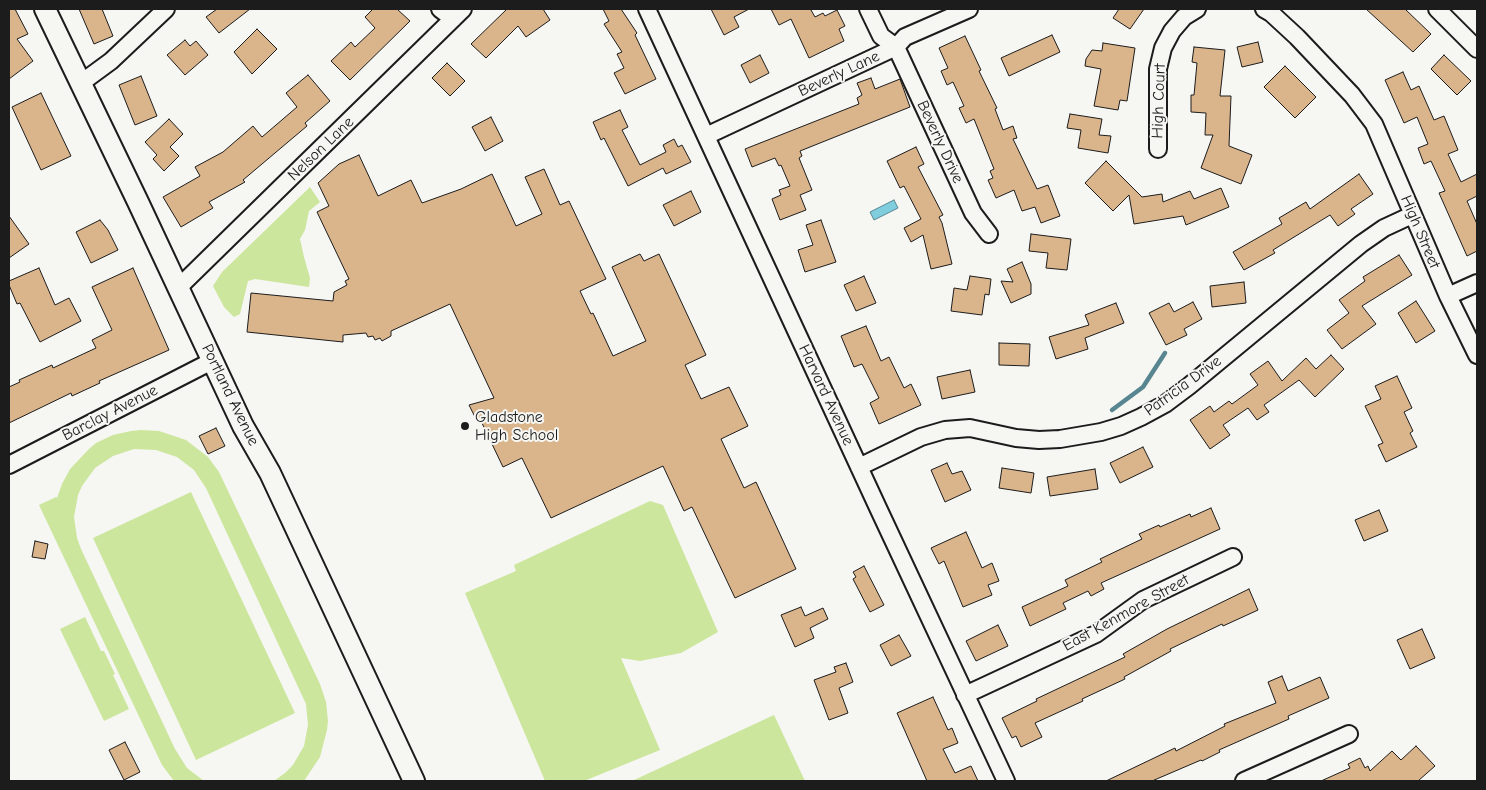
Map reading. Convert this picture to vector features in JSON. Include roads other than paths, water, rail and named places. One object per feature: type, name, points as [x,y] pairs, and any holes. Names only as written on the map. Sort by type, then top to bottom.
[{"type":"street","name":"Portland Avenue","points":[[45,9],[243,426],[270,473],[414,781]]},
{"type":"street","points":[[81,83],[111,61],[166,9]]},
{"type":"street","points":[[440,9],[458,14]]},
{"type":"street","name":"Harvard Avenue","points":[[647,9],[1006,781]]},
{"type":"street","points":[[868,9],[881,36],[896,47]]},
{"type":"street","name":"Beverly Lane","points":[[706,136],[896,47],[906,37],[969,9]]},
{"type":"street","name":"High Court","points":[[1158,149],[1158,69],[1163,48],[1172,31],[1184,17],[1197,9]]},
{"type":"street","name":"High Street","points":[[1264,9],[1297,37],[1364,109],[1374,124],[1448,296],[1477,355]]},
{"type":"street","points":[[1437,9],[1477,49]]},
{"type":"street","name":"Nelson Lane","points":[[178,288],[458,14]]},
{"type":"street","name":"Beverly Drive","points":[[896,47],[974,213],[989,234]]},
{"type":"street","name":"Patricia Drive","points":[[859,467],[921,437],[945,430],[970,428],[1016,438],[1060,439],[1101,432],[1141,418],[1165,404],[1189,386],[1361,244],[1384,228],[1412,215]]},
{"type":"street","points":[[1448,296],[1477,282]]},
{"type":"street","name":"Barclay Avenue","points":[[9,466],[212,361]]},
{"type":"street","name":"East Kenmore Street","points":[[965,695],[1096,634],[1143,600],[1234,557]]},
{"type":"street","points":[[1244,781],[1349,734]]},
{"type":"water","points":[[894,200],[898,208],[874,220],[870,212]]},
{"type":"waterway","points":[[1112,410],[1143,387],[1165,353]]},
{"type":"place","name":"Gladstone High School","points":[[465,426]]}]
